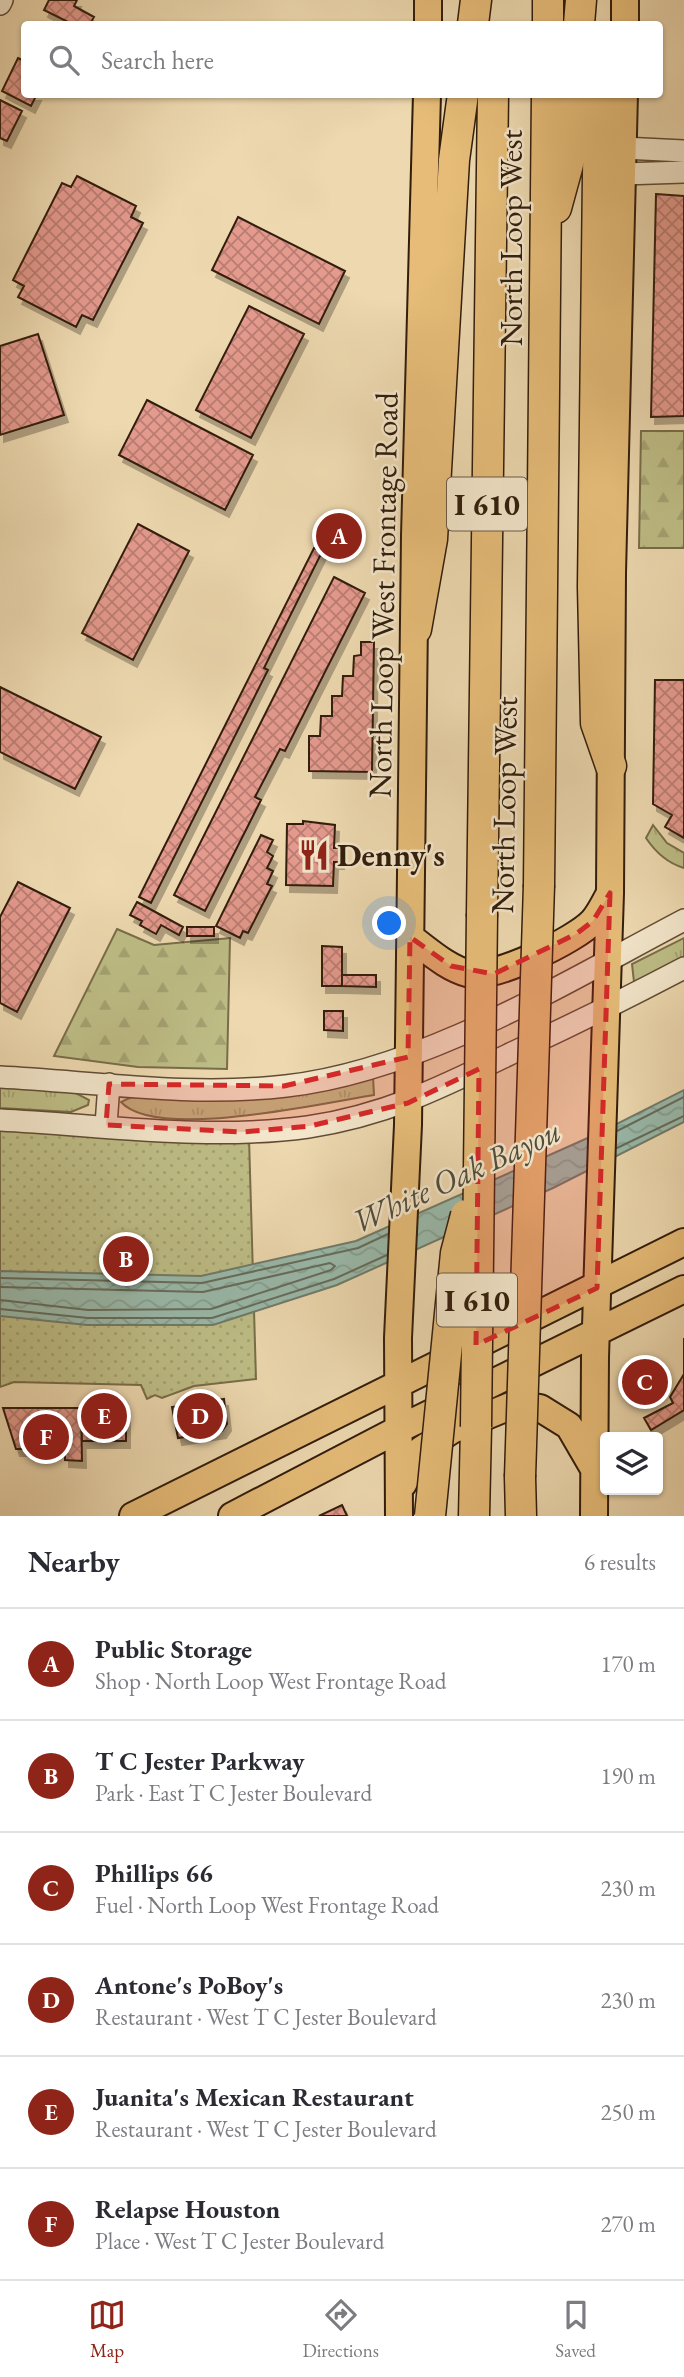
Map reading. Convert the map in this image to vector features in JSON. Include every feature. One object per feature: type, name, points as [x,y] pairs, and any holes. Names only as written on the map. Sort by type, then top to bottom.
[{"type":"highway","points":[[473,21],[476,0]]},
{"type":"highway","points":[[494,0],[494,21]]},
{"type":"highway","points":[[548,0],[548,21]]},
{"type":"highway","points":[[579,21],[581,0]]},
{"type":"highway","points":[[598,0],[598,21]]},
{"type":"highway","points":[[416,629],[432,538],[454,160],[462,98]]},
{"type":"highway","name":"North Loop West","points":[[474,1509],[493,98]]},
{"type":"highway","name":"North Loop West","points":[[521,1516],[520,1477],[539,885],[547,98]]},
{"type":"highway","points":[[546,244],[568,164],[573,98]]},
{"type":"highway","points":[[600,98],[612,176],[593,587],[596,723],[611,766]]},
{"type":"highway","points":[[430,1516],[456,1253],[477,1174]]},
{"type":"main road","points":[[428,0],[428,21]]},
{"type":"main road","points":[[625,0],[625,21]]},
{"type":"main road","name":"North Loop West Frontage Road","points":[[399,1504],[401,1428],[398,1338],[408,1114],[416,629],[415,536],[427,98]]},
{"type":"main road","points":[[612,176],[623,148],[624,98]]},
{"type":"main road","points":[[594,1516],[596,1332],[610,893],[611,766]]},
{"type":"main road","points":[[410,937],[451,966],[472,974],[494,974],[576,934],[593,921],[610,893]]},
{"type":"main road","points":[[133,1516],[173,1508],[400,1382],[597,1288],[684,1242]]},
{"type":"main road","points":[[232,1516],[401,1428],[684,1289]]},
{"type":"main road","points":[[399,1504],[421,1450],[452,1430],[514,1404],[540,1408],[569,1426],[595,1470]]},
{"type":"street","points":[[623,148],[684,151]]},
{"type":"street","points":[[612,176],[684,172]]},
{"type":"street","points":[[0,1077],[215,1089],[284,1086],[337,1077],[408,1057],[607,962],[684,920]]},
{"type":"street","points":[[0,1120],[218,1132],[267,1131],[408,1114],[684,968]]},
{"type":"street","points":[[106,1125],[109,1084]]},
{"type":"highlighted area","points":[[610,893],[597,1288],[476,1345],[479,1069],[408,1103],[310,1126],[243,1132],[106,1125],[109,1084],[284,1086],[408,1057],[410,937],[451,966],[494,974],[576,934],[593,921]]},
{"type":"green space","points":[[641,431],[684,431],[684,548],[639,548]]},
{"type":"green space","points":[[653,825],[667,843],[684,853],[684,868],[658,853],[646,838]]},
{"type":"green space","points":[[117,929],[154,945],[230,938],[227,1069],[138,1067],[54,1056]]},
{"type":"green space","points":[[684,938],[684,957],[634,982],[632,964]]},
{"type":"green space","points":[[373,1076],[374,1095],[242,1116],[168,1118],[140,1113],[121,1102],[146,1090]]},
{"type":"green space","points":[[0,1085],[70,1090],[89,1100],[88,1105],[71,1112],[0,1108]]},
{"type":"green space","points":[[0,1127],[249,1138],[256,1379],[194,1386],[162,1398],[155,1395],[147,1399],[141,1385],[14,1382],[0,1387]]},
{"type":"water","points":[[684,1090],[684,1122],[553,1188],[337,1285],[213,1325],[87,1325],[0,1316],[0,1271],[201,1276],[356,1241],[599,1133]]},
{"type":"building","points":[[49,0],[77,0],[74,6],[94,17],[92,21],[66,21],[44,10]]},
{"type":"building","points":[[18,58],[21,60],[21,98],[35,98],[31,106],[2,91]]},
{"type":"building","points":[[0,100],[22,111],[7,141],[0,138]]},
{"type":"building","points":[[77,176],[136,206],[131,217],[143,223],[93,320],[82,315],[76,327],[18,297],[24,286],[13,280],[62,183],[71,187]]},
{"type":"building","points":[[656,194],[684,196],[684,416],[651,417]]},
{"type":"building","points":[[238,217],[345,271],[319,324],[212,270]]},
{"type":"building","points":[[249,306],[304,334],[251,438],[196,410]]},
{"type":"building","points":[[38,334],[64,415],[0,435],[0,346]]},
{"type":"building","points":[[147,400],[253,455],[225,510],[119,455]]},
{"type":"building","points":[[343,518],[356,535],[345,542],[347,545],[337,555],[319,540]]},
{"type":"building","points":[[138,524],[189,551],[133,660],[82,633]]},
{"type":"building","points":[[314,548],[322,552],[264,668],[268,670],[151,903],[139,897]]},
{"type":"building","points":[[334,577],[365,593],[285,751],[280,749],[255,797],[261,800],[205,911],[174,895]]},
{"type":"building","points":[[361,642],[374,642],[372,772],[309,771],[309,736],[320,736],[321,716],[332,716],[332,696],[342,696],[343,676],[353,676],[354,656],[361,655]]},
{"type":"building","points":[[655,680],[684,680],[684,838],[665,827],[672,815],[653,804]]},
{"type":"building","points":[[0,687],[101,737],[75,789],[0,752]]},
{"type":"building","name":"Denny's","points":[[303,821],[335,825],[334,848],[341,848],[340,862],[334,862],[333,886],[286,885],[287,824],[303,824]]},
{"type":"building","points":[[261,835],[273,840],[267,852],[273,856],[267,868],[273,871],[267,884],[272,886],[248,933],[243,931],[240,938],[216,926]]},
{"type":"building","points":[[18,882],[70,908],[17,1012],[0,1003],[0,917]]},
{"type":"building","points":[[137,902],[183,927],[179,935],[161,925],[156,934],[140,925],[142,921],[130,915]]},
{"type":"building","points":[[187,927],[214,927],[214,936],[187,936]]},
{"type":"building","points":[[322,946],[342,947],[342,986],[322,986]]},
{"type":"building","points":[[342,975],[376,975],[376,987],[342,986]]},
{"type":"building","points":[[324,1011],[343,1011],[343,1031],[324,1030]]},
{"type":"building","points":[[684,1374],[684,1410],[651,1430],[644,1418],[673,1403],[670,1397]]},
{"type":"building","points":[[224,1399],[227,1424],[222,1431],[178,1438],[172,1407]]},
{"type":"building","points":[[126,1406],[126,1441],[82,1441],[81,1408]]},
{"type":"building","points":[[3,1408],[81,1408],[82,1461],[65,1460],[65,1449],[16,1449]]},
{"type":"building","points":[[342,1505],[347,1516],[319,1516]]},
{"type":"place","name":"Public Storage","points":[[339,536]]},
{"type":"place","name":"Denny's","points":[[314,855]]},
{"type":"place","name":"T C Jester Parkway","points":[[126,1259]]},
{"type":"place","name":"Phillips 66","points":[[645,1382]]},
{"type":"place","name":"Juanita's Mexican Restaurant","points":[[104,1416]]},
{"type":"place","name":"Antone's PoBoy's","points":[[200,1416]]},
{"type":"place","name":"Relapse Houston","points":[[46,1437]]},
{"type":"water label","name":"White Oak Bayou","points":[[456,1176]]}]
